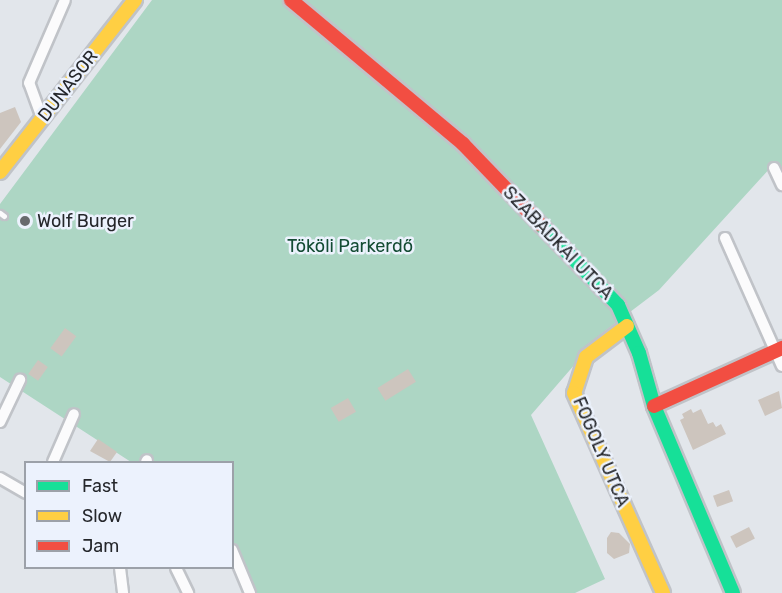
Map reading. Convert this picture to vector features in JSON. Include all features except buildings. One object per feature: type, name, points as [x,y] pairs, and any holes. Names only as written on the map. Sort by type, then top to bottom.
[{"type":"street","points":[[42,118],[28,83],[65,0]]},
{"type":"street","name":"DUNASOR","points":[[0,172],[135,0]]},
{"type":"street","name":"SZABADKAI UTCA","points":[[291,0],[463,144],[618,305],[639,352],[654,406],[733,593]]},
{"type":"street","points":[[774,168],[782,185]]},
{"type":"street","points":[[725,238],[779,349],[782,366]]},
{"type":"street","name":"FOGOLY UTCA","points":[[627,326],[586,357],[577,375],[574,393],[663,593]]},
{"type":"street","points":[[654,406],[779,349]]},
{"type":"street","points":[[0,422],[20,380]]},
{"type":"street","points":[[53,461],[74,414]]},
{"type":"street","points":[[0,478],[24,492]]},
{"type":"street","points":[[234,555],[250,593]]},
{"type":"street","points":[[120,569],[123,590]]},
{"type":"street","points":[[177,569],[188,593]]},
{"type":"green space","name":"Tököli Parkerdő","points":[[152,0],[782,0],[782,189],[771,167],[659,290],[601,334],[531,415],[605,579],[575,593],[242,593],[234,569],[234,461],[129,461],[0,377],[0,204]]},
{"type":"traffic: fast","points":[[541,225],[618,305],[639,353],[654,406],[733,593]]},
{"type":"traffic: slow","points":[[0,172],[135,0]]},
{"type":"traffic: slow","points":[[627,326],[586,357],[574,393],[663,593]]},
{"type":"traffic: jam","points":[[291,0],[463,144],[541,225]]},
{"type":"traffic: jam","points":[[654,406],[782,348]]},
{"type":"place","name":"Wolf Burger","points":[[25,221]]}]
